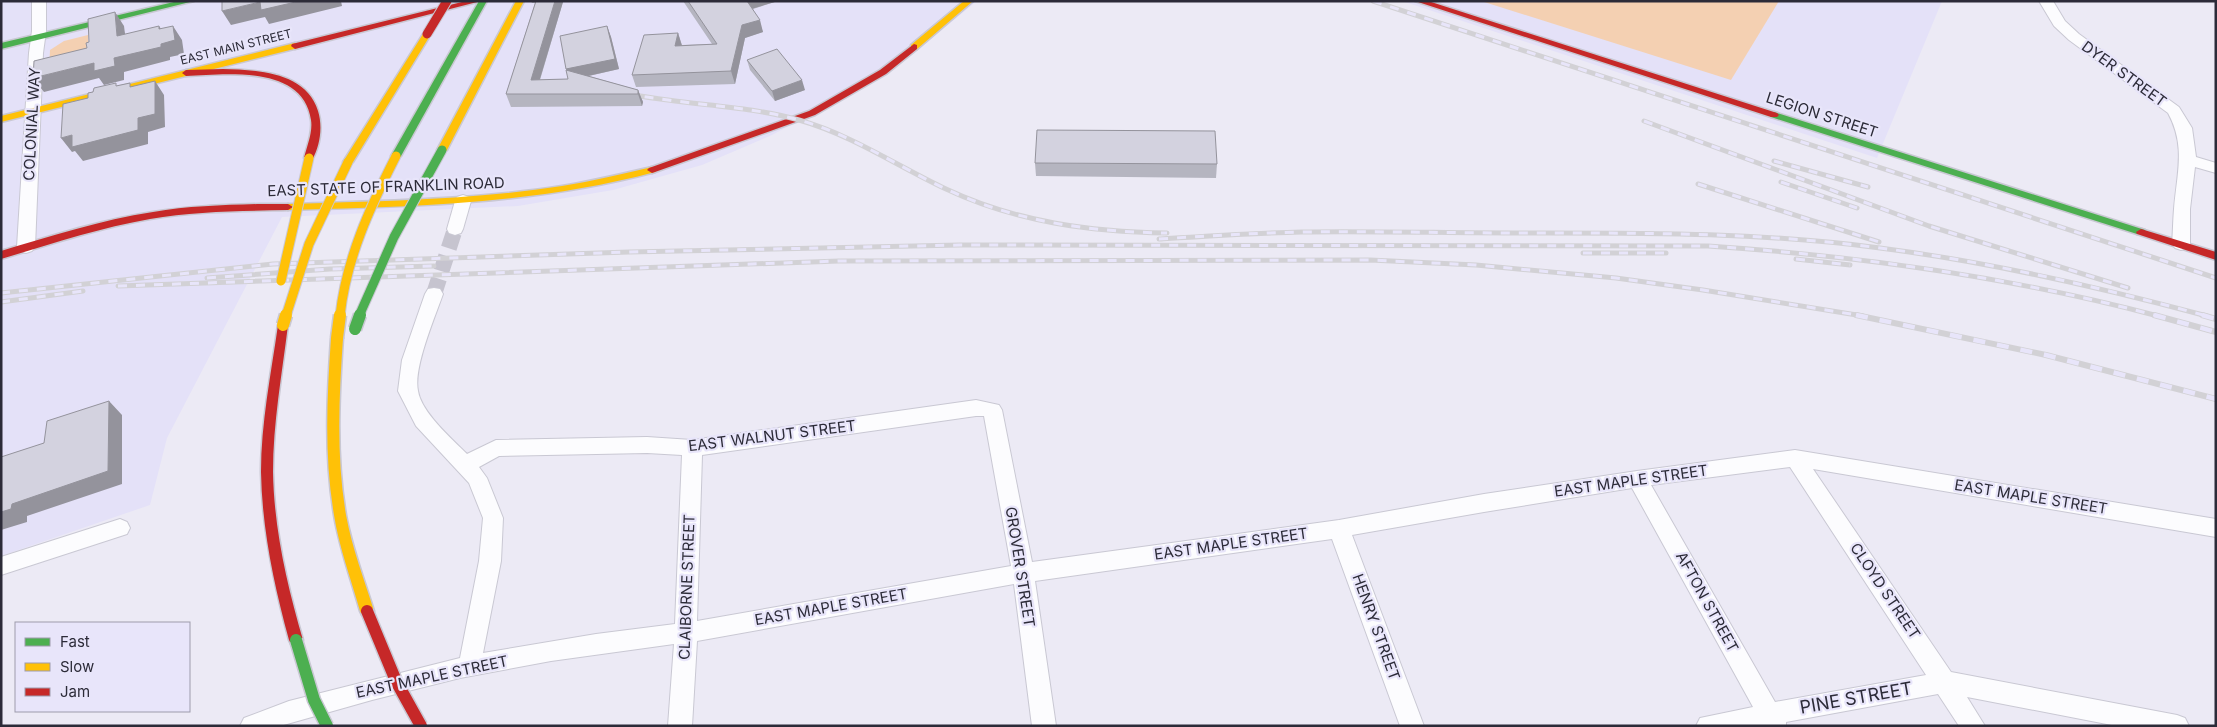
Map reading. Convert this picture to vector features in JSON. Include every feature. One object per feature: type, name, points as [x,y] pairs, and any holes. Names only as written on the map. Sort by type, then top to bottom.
[{"type":"main road","points":[[1,46],[190,1]]},
{"type":"main road","points":[[327,726],[314,700],[284,602],[274,546],[268,448],[283,325],[309,244],[332,192],[348,162],[447,1]]},
{"type":"main road","name":"EAST MAIN STREET","points":[[1,119],[476,1]]},
{"type":"main road","points":[[421,726],[396,681],[367,610],[346,540],[335,474],[334,388],[337,338],[342,296],[354,251],[371,205],[396,156],[483,1]]},
{"type":"main road","points":[[334,388],[364,299],[390,242],[442,150],[520,1]]},
{"type":"main road","name":"EAST STATE OF FRANKLIN ROAD","points":[[1,255],[107,224],[183,211],[464,201],[547,192],[667,166],[799,120],[883,72],[968,1]]},
{"type":"main road","name":"LEGION STREET","points":[[1420,1],[2216,256]]},
{"type":"main road","points":[[400,6],[404,9],[431,13]]},
{"type":"main road","points":[[186,73],[249,71],[277,78],[300,89],[309,99],[314,110],[316,121],[314,138],[278,296],[283,325]]},
{"type":"street","name":"COLONIAL WAY","points":[[26,247],[39,1]]},
{"type":"street","name":"DYER STREET","points":[[2046,1],[2059,24],[2174,110],[2184,128],[2188,160],[2182,209],[2181,244]]},
{"type":"street","points":[[2188,160],[2216,168]]},
{"type":"street","points":[[455,229],[464,201]]},
{"type":"street","points":[[434,294],[411,360],[408,392],[423,421],[477,478],[492,518],[490,561],[469,666]]},
{"type":"street","name":"EAST WALNUT STREET","points":[[465,465],[496,448],[647,445],[692,448],[976,408],[992,410]]},
{"type":"street","name":"GROVER STREET","points":[[992,410],[1023,574],[1044,726]]},
{"type":"street","name":"CLAIBORNE STREET","points":[[680,726],[686,633],[692,448]]},
{"type":"street","name":"EAST MAPLE STREET","points":[[252,726],[373,688],[469,666],[635,639],[686,633],[1023,574],[1339,529],[1484,503],[1637,479],[1795,458],[2216,528]]},
{"type":"street","name":"CLOYD STREET","points":[[1795,458],[1974,726]]},
{"type":"street","name":"AFTON STREET","points":[[1637,479],[1772,720]]},
{"type":"street","points":[[1,566],[120,528]]},
{"type":"street","name":"HENRY STREET","points":[[1339,529],[1412,726]]},
{"type":"street","points":[[1945,682],[2177,726]]},
{"type":"street","name":"PINE STREET","points":[[1708,726],[1772,720],[1945,682]]},
{"type":"shaded area","points":[[1,1],[977,1],[892,71],[772,135],[702,165],[613,190],[518,206],[282,217],[167,438],[150,505],[1,556]]},
{"type":"shaded area","points":[[1402,1],[1942,1],[1877,158]]},
{"type":"shaded area","points":[[1481,1],[1779,1],[1731,80]]},
{"type":"shaded area","points":[[88,35],[89,64],[49,74],[50,50],[64,41]]},
{"type":"building","points":[[222,1],[300,1],[261,10],[260,2],[222,11]]},
{"type":"building","points":[[536,1],[555,1],[531,80],[568,79],[566,70],[638,90],[638,94],[506,94]]},
{"type":"building","points":[[688,1],[747,1],[760,20],[742,25],[731,71],[632,75],[644,35],[678,33],[675,46],[717,44]]},
{"type":"building","points":[[115,12],[117,36],[159,26],[159,29],[173,26],[175,40],[161,44],[161,47],[114,58],[115,66],[94,71],[94,63],[33,78],[34,61],[87,48],[86,43],[89,42],[88,19]]},
{"type":"building","points":[[607,26],[615,59],[566,69],[560,36]]},
{"type":"building","points":[[777,49],[802,80],[772,91],[747,60]]},
{"type":"building","points":[[155,81],[155,114],[138,118],[138,130],[72,147],[72,135],[61,138],[63,104],[88,98],[88,93],[93,92],[94,88],[116,83],[116,86],[130,83],[130,87]]},
{"type":"building","points":[[1037,130],[1215,131],[1217,164],[1035,163]]},
{"type":"building","points":[[109,401],[108,471],[12,504],[11,509],[1,512],[1,457],[44,443],[47,421]]},
{"type":"tunnel","points":[[434,294],[455,229]]},
{"type":"railway","points":[[1373,1],[2216,278]]},
{"type":"railway","points":[[627,93],[637,96],[750,110],[783,116],[819,126],[856,142],[946,189],[999,210],[1054,223],[1082,227],[1167,233]]},
{"type":"railway","points":[[1644,121],[1929,226],[2128,288]]},
{"type":"railway","points":[[1774,161],[1868,187]]},
{"type":"railway","points":[[1781,182],[1857,208]]},
{"type":"railway","points":[[1698,184],[1879,242]]},
{"type":"railway","points":[[1159,239],[1302,232],[1655,234],[1790,239],[1880,248],[1962,260],[2085,285],[2207,316]]},
{"type":"railway","points":[[1,293],[273,264],[629,252],[960,245],[1708,246],[1822,256],[1935,270],[2047,290],[2158,316]]},
{"type":"railway","points":[[1583,253],[1666,253]]},
{"type":"railway","points":[[1796,259],[1850,265]]},
{"type":"railway","points":[[118,286],[839,261],[1370,260],[1476,265],[1616,278],[1863,316]]},
{"type":"railway","points":[[207,278],[330,269],[434,266]]},
{"type":"railway","points":[[1,302],[83,291]]},
{"type":"railway","points":[[1856,315],[2046,355],[2216,399]]},
{"type":"railway","points":[[2154,315],[2216,332]]},
{"type":"railway","points":[[2202,315],[2216,319]]},
{"type":"traffic: fast","points":[[1,46],[190,1]]},
{"type":"traffic: fast","points":[[396,156],[483,1]]},
{"type":"traffic: fast","points":[[1774,115],[2141,232]]},
{"type":"traffic: fast","points":[[355,329],[363,305],[383,260],[405,215],[442,150]]},
{"type":"traffic: fast","points":[[296,640],[314,700],[327,726]]},
{"type":"traffic: slow","points":[[442,150],[520,1]]},
{"type":"traffic: slow","points":[[914,47],[969,1]]},
{"type":"traffic: slow","points":[[348,162],[427,34]]},
{"type":"traffic: slow","points":[[1,119],[295,46]]},
{"type":"traffic: slow","points":[[337,338],[343,292],[350,261],[381,185],[396,156]]},
{"type":"traffic: slow","points":[[281,281],[309,158]]},
{"type":"traffic: slow","points":[[283,325],[309,244],[348,162]]},
{"type":"traffic: slow","points":[[288,207],[472,200],[562,189],[652,170]]},
{"type":"traffic: slow","points":[[337,338],[333,427],[337,493],[345,539],[367,611]]},
{"type":"traffic: jam","points":[[427,34],[447,1]]},
{"type":"traffic: jam","points":[[295,46],[477,1]]},
{"type":"traffic: jam","points":[[1419,1],[1774,115]]},
{"type":"traffic: jam","points":[[652,170],[812,113],[883,72],[914,47]]},
{"type":"traffic: jam","points":[[186,73],[223,71],[264,74],[299,88],[310,102],[316,120],[315,134],[309,158]]},
{"type":"traffic: jam","points":[[1,255],[87,230],[152,215],[217,209],[288,207]]},
{"type":"traffic: jam","points":[[2141,232],[2216,256]]},
{"type":"traffic: jam","points":[[283,325],[272,401],[267,471],[270,520],[278,569],[296,640]]},
{"type":"traffic: jam","points":[[367,611],[396,681],[421,726]]}]
